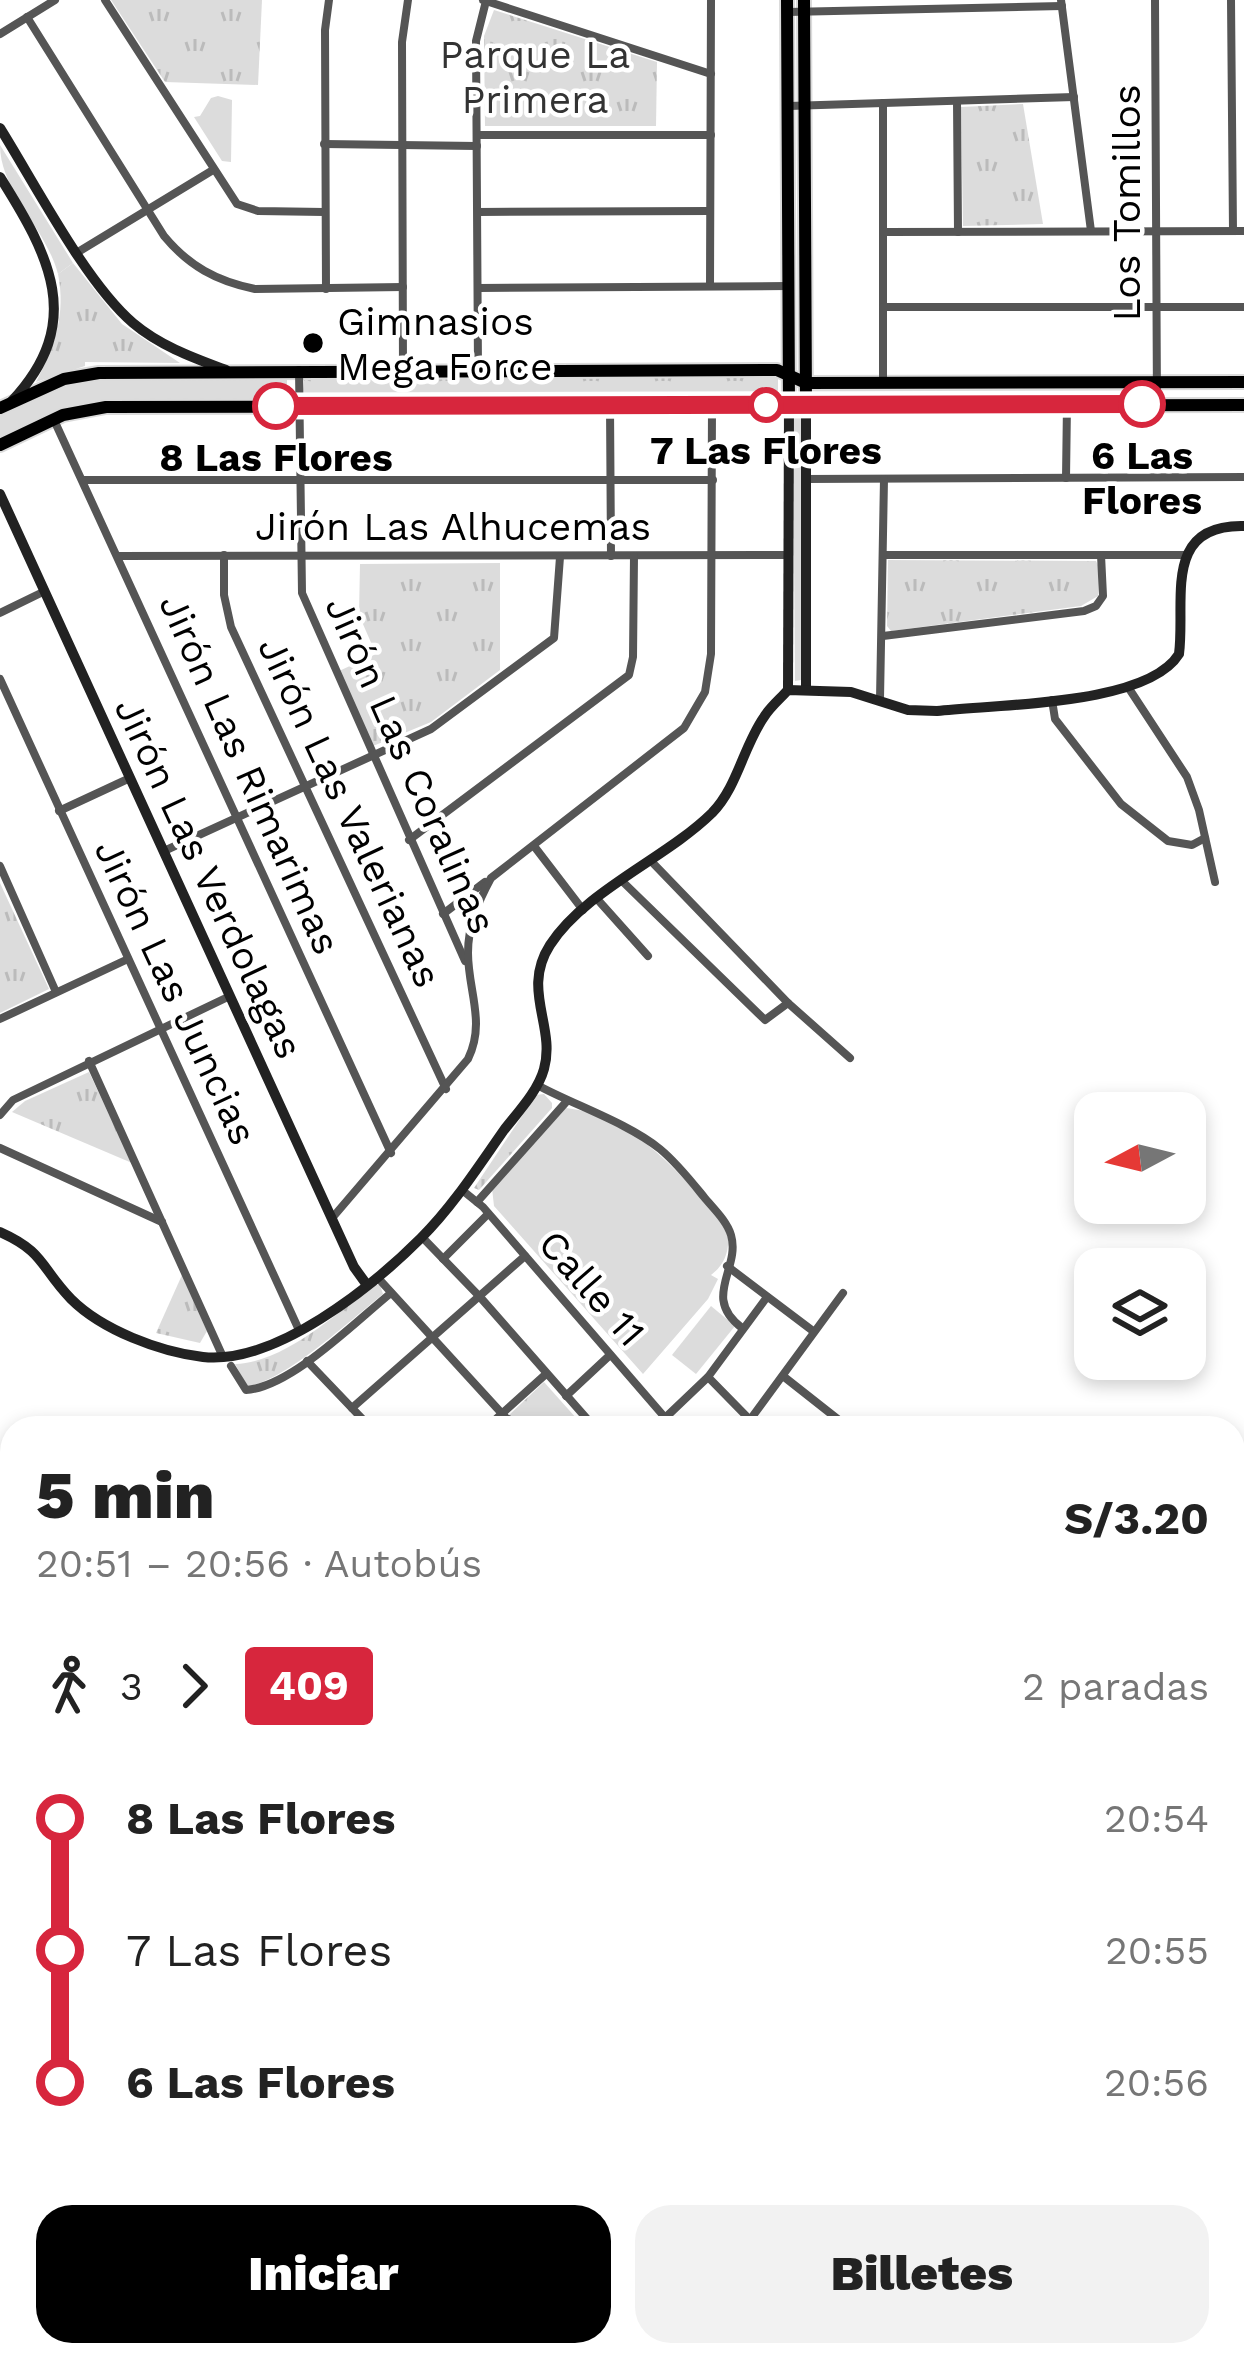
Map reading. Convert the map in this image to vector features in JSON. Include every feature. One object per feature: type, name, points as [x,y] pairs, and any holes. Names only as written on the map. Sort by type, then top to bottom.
[{"type":"main road","points":[[788,6],[788,405]]},
{"type":"main road","points":[[804,6],[806,405]]},
{"type":"main road","points":[[5,406],[79,374],[226,370],[777,370],[806,383],[1244,382]]},
{"type":"main road","points":[[0,445],[75,411],[106,407],[1244,405]]},
{"type":"street","points":[[0,34],[55,0]]},
{"type":"street","points":[[104,0],[230,196],[245,208],[324,212]]},
{"type":"street","points":[[326,289],[325,30],[329,0]]},
{"type":"street","points":[[403,370],[402,42],[408,0]]},
{"type":"street","points":[[710,286],[711,0]]},
{"type":"street","name":"Los Tomillos","points":[[1155,0],[1157,405]]},
{"type":"street","points":[[1231,0],[1233,231]]},
{"type":"street","points":[[478,369],[476,41],[484,1],[711,74]]},
{"type":"street","points":[[788,6],[1062,3],[1091,231]]},
{"type":"street","points":[[26,17],[147,211],[180,255],[210,275],[255,289],[403,287]]},
{"type":"street","points":[[789,106],[1074,97]]},
{"type":"street","points":[[957,101],[958,232]]},
{"type":"street","points":[[883,103],[884,382]]},
{"type":"street","points":[[0,128],[107,296],[156,339],[226,370]]},
{"type":"street","points":[[324,144],[711,135]]},
{"type":"street","points":[[78,252],[213,170]]},
{"type":"street","points":[[0,177],[39,238],[55,313],[42,358],[5,406]]},
{"type":"street","points":[[0,206],[13,197]]},
{"type":"street","points":[[478,212],[710,211]]},
{"type":"street","points":[[884,232],[1244,231]]},
{"type":"street","points":[[478,288],[788,286]]},
{"type":"street","points":[[883,307],[1244,307]]},
{"type":"street","name":"Jirón Las Coralinas","points":[[299,370],[302,593],[469,968]]},
{"type":"street","points":[[1066,404],[1066,478]]},
{"type":"street","points":[[0,1232],[27,1244],[66,1294],[98,1318],[164,1347],[227,1362],[299,1330],[372,1281],[422,1237],[462,1190],[537,1084],[546,1056],[537,978],[554,940],[719,804],[764,717],[788,690],[788,405]]},
{"type":"street","points":[[806,405],[806,688]]},
{"type":"street","points":[[610,406],[611,556]]},
{"type":"street","points":[[443,914],[673,739],[691,719],[709,676],[712,406]]},
{"type":"street","name":"Jirón Las Rimarimas","points":[[54,420],[391,1153]]},
{"type":"street","points":[[805,479],[1244,477]]},
{"type":"street","points":[[880,699],[884,478]]},
{"type":"street","points":[[83,479],[713,480]]},
{"type":"street","name":"Jirón Las Verdolagas","points":[[0,494],[354,1267],[372,1281]]},
{"type":"street","points":[[0,530],[14,524]]},
{"type":"street","points":[[788,690],[806,688],[880,699],[908,710],[937,711],[1128,687],[1160,675],[1179,654],[1180,588],[1186,555],[1208,533],[1244,526]]},
{"type":"street","name":"Jirón Las Valerianas","points":[[224,555],[224,595],[231,627],[446,1089]]},
{"type":"street","name":"Jirón Las Alhucemas","points":[[118,556],[788,555]]},
{"type":"street","points":[[884,555],[1186,555]]},
{"type":"street","points":[[883,636],[1084,611],[1103,596],[1101,555]]},
{"type":"street","points":[[409,841],[629,675],[634,556]]},
{"type":"street","points":[[163,852],[431,729],[554,638],[560,557]]},
{"type":"street","points":[[0,613],[45,591]]},
{"type":"street","name":"Jirón Las Juncias","points":[[0,679],[3,696],[299,1330]]},
{"type":"street","points":[[1128,687],[1187,777],[1215,882]]},
{"type":"street","points":[[1052,699],[1055,719],[1121,804],[1168,841],[1192,845],[1205,838]]},
{"type":"street","points":[[59,811],[130,778]]},
{"type":"street","points":[[534,846],[584,911]]},
{"type":"street","points":[[650,860],[788,1004],[850,1058]]},
{"type":"street","points":[[0,866],[56,992]]},
{"type":"street","points":[[333,1217],[446,1089],[475,1044],[470,925],[491,878]]},
{"type":"street","points":[[622,881],[765,1020],[788,1004]]},
{"type":"street","points":[[598,900],[648,956]]},
{"type":"street","points":[[0,1019],[128,959]]},
{"type":"street","points":[[0,1115],[13,1100],[230,996]]},
{"type":"street","points":[[89,1061],[241,1386],[253,1390],[307,1360],[391,1293]]},
{"type":"street","points":[[537,1084],[656,1145],[673,1161],[730,1232],[733,1246],[724,1303],[742,1328]]},
{"type":"street","points":[[477,1202],[567,1101]]},
{"type":"street","points":[[0,1148],[164,1222]]},
{"type":"street","name":"Calle 11","points":[[462,1190],[663,1416]]},
{"type":"street","points":[[443,1258],[488,1214]]},
{"type":"street","points":[[422,1237],[584,1416]]},
{"type":"street","points":[[352,1408],[525,1256]]},
{"type":"street","points":[[727,1266],[813,1331]]},
{"type":"street","points":[[372,1281],[391,1293],[507,1416]]},
{"type":"street","points":[[760,1416],[843,1293]]},
{"type":"street","points":[[667,1416],[708,1377],[767,1297]]},
{"type":"street","points":[[566,1396],[610,1355]]},
{"type":"street","points":[[307,1360],[360,1416]]},
{"type":"street","points":[[499,1416],[546,1374]]},
{"type":"street","points":[[783,1376],[834,1416]]},
{"type":"street","points":[[708,1377],[747,1416]]},
{"type":"green space","points":[[111,0],[262,0],[258,85],[165,82]]},
{"type":"green space","name":"Parque La Primera","points":[[494,10],[657,62],[656,126],[485,126],[484,36]]},
{"type":"green space","points":[[218,96],[232,100],[231,162],[222,161],[194,117]]},
{"type":"green space","points":[[1023,104],[1043,224],[963,226],[961,107]]},
{"type":"green space","points":[[0,145],[73,263],[58,274],[7,178]]},
{"type":"green space","points":[[73,263],[122,324],[180,363],[85,362],[85,366],[36,382],[57,330],[58,274]]},
{"type":"green space","points":[[778,376],[778,400],[302,400],[304,379]]},
{"type":"green space","points":[[287,379],[287,401],[93,403],[0,440],[0,416],[88,380]]},
{"type":"green space","points":[[811,388],[1148,389],[1144,399],[813,400]]},
{"type":"green space","points":[[793,415],[803,415],[801,680],[795,681]]},
{"type":"green space","points":[[888,560],[1096,561],[1098,596],[1081,606],[891,631],[887,626]]},
{"type":"green space","points":[[500,563],[500,670],[431,722],[373,746],[339,671],[376,654],[359,615],[360,564]]},
{"type":"green space","points":[[0,883],[49,989],[0,1013]]},
{"type":"green space","points":[[89,1072],[132,1163],[12,1112],[25,1101]]},
{"type":"green space","points":[[544,1094],[552,1108],[479,1190],[474,1188],[536,1095]]},
{"type":"green space","points":[[566,1108],[591,1113],[636,1136],[725,1225],[727,1253],[711,1275],[718,1279],[708,1299],[643,1374],[494,1206],[492,1188]]},
{"type":"green space","points":[[182,1275],[207,1331],[200,1343],[156,1333]]},
{"type":"green space","points":[[380,1285],[383,1294],[336,1333],[279,1374],[247,1386],[235,1364],[291,1346]]},
{"type":"green space","points":[[711,1306],[735,1326],[696,1374],[672,1355]]},
{"type":"green space","points":[[544,1382],[574,1416],[508,1416]]},
{"type":"bus line","name":"409","points":[[276,406],[1142,404]]},
{"type":"place","name":"Gimnasios Mega Force","points":[[313,343]]},
{"type":"place","name":"6 Las Flores","points":[[1142,404]]},
{"type":"place","name":"7 Las Flores","points":[[766,405]]},
{"type":"place","name":"8 Las Flores","points":[[276,406]]}]
